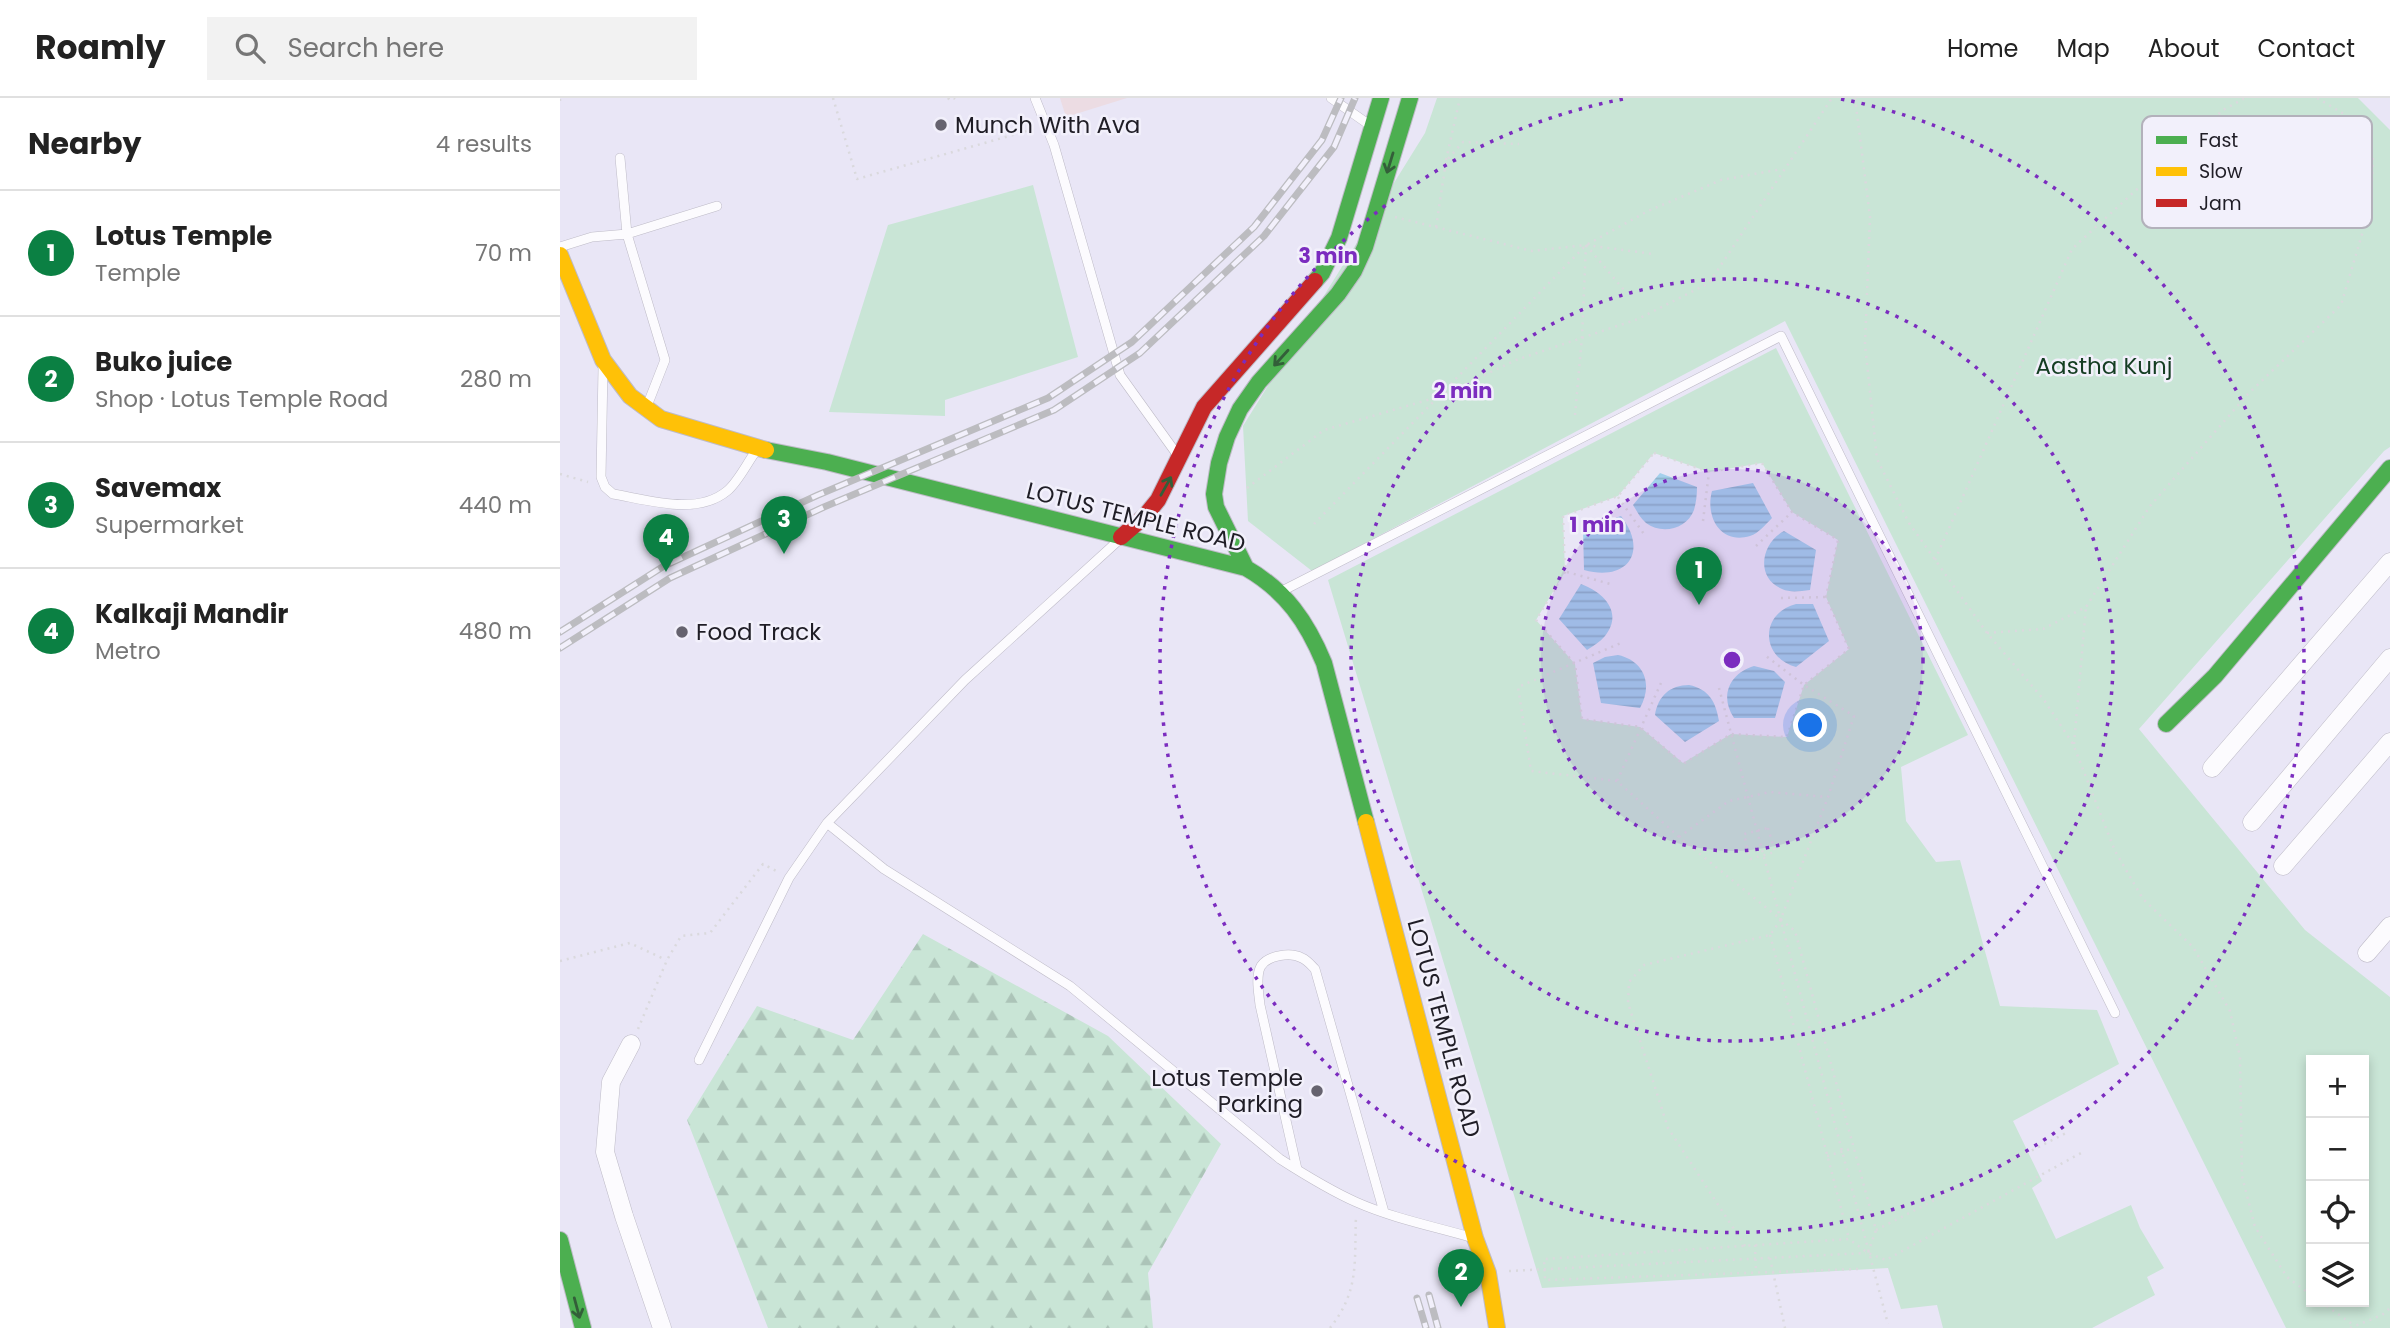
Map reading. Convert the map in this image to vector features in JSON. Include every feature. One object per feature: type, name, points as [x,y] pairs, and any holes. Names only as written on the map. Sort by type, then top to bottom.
[{"type":"street","points":[[1121,537],[1145,516],[1158,500],[1204,407],[1322,273],[1339,239],[1381,98]]},
{"type":"street","points":[[1246,568],[1216,508],[1214,494],[1227,437],[1240,410],[1259,382],[1338,294],[1354,271],[1365,247],[1410,98]]},
{"type":"street","name":"LOTUS TEMPLE ROAD","points":[[560,255],[603,360],[630,396],[673,423],[758,449],[827,462],[1246,568],[1265,577],[1293,605],[1312,632],[1324,663],[1475,1238],[1488,1273],[1497,1328]]},
{"type":"street","points":[[2166,724],[2215,676],[2390,468]]},
{"type":"street","points":[[2212,768],[2390,562]]},
{"type":"street","points":[[2252,822],[2390,658]]},
{"type":"street","points":[[2283,866],[2390,742]]},
{"type":"street","points":[[2367,953],[2390,926]]},
{"type":"street","points":[[631,1044],[611,1082],[605,1153],[662,1328]]},
{"type":"street","points":[[560,1240],[583,1328]]},
{"type":"lane","points":[[1035,98],[1047,125],[1120,375],[1180,458]]},
{"type":"lane","points":[[1331,98],[1372,127]]},
{"type":"lane","points":[[620,158],[627,234],[665,360],[646,408]]},
{"type":"lane","points":[[560,247],[592,237],[627,234],[717,206]]},
{"type":"lane","points":[[1280,592],[1781,337],[2115,1013]]},
{"type":"lane","points":[[603,360],[601,477],[605,487],[613,494],[682,506],[698,503],[727,491],[758,449]]},
{"type":"lane","points":[[699,1060],[789,878],[827,823],[965,680],[1121,537]]},
{"type":"lane","points":[[827,823],[884,869],[1070,986],[1270,1150],[1297,1169],[1357,1202],[1475,1238]]},
{"type":"lane","points":[[1297,1169],[1260,1005],[1258,981],[1260,968],[1268,960],[1292,954],[1304,958],[1315,969],[1384,1212]]},
{"type":"path","points":[[833,98],[858,179],[1047,125]]},
{"type":"path","points":[[948,98],[954,100]]},
{"type":"path","points":[[1436,228],[1446,161],[1460,98]]},
{"type":"path","points":[[1247,488],[1324,430],[1438,397],[1516,360],[1638,319],[1709,283],[1832,98]]},
{"type":"path","points":[[1854,98],[1870,217],[1865,344],[1877,459],[1909,523],[1987,633],[2045,700],[2073,744],[2115,851],[2143,899],[2193,947],[2230,1011],[2240,1057],[2242,1176],[2255,1227],[2287,1278],[2306,1291]]},
{"type":"path","points":[[2216,116],[2245,98]]},
{"type":"path","points":[[2316,98],[2345,116]]},
{"type":"path","points":[[1446,161],[1463,142],[1519,144]]},
{"type":"path","points":[[2372,156],[2372,180]]},
{"type":"path","points":[[1314,524],[1586,245],[1648,211],[1721,180],[1783,169]]},
{"type":"path","points":[[1935,560],[2072,249],[2142,185]]},
{"type":"path","points":[[1375,212],[1532,251],[1586,245],[1653,254]]},
{"type":"path","points":[[2073,744],[2086,607],[2150,506],[2248,394],[2342,305],[2364,228]]},
{"type":"path","points":[[1586,245],[1625,290]]},
{"type":"path","points":[[1575,415],[1586,245]]},
{"type":"path","points":[[1654,453],[1709,472],[1762,463],[1792,512],[1838,540],[1826,597],[1849,649],[1804,684],[1787,737],[1731,734],[1684,764],[1640,727],[1582,719],[1574,664],[1536,620],[1565,572],[1563,516],[1618,496],[1654,453]]},
{"type":"path","points":[[1703,521],[1709,472]]},
{"type":"path","points":[[560,474],[605,487]]},
{"type":"path","points":[[1618,496],[1646,537]]},
{"type":"path","points":[[1756,546],[1792,512]]},
{"type":"path","points":[[1565,572],[1614,585]]},
{"type":"path","points":[[1781,598],[1826,597]]},
{"type":"path","points":[[1987,633],[2043,629],[2086,607]]},
{"type":"path","points":[[1621,643],[1518,687],[1531,771],[1617,781],[1679,837],[1795,931],[1876,1230],[1868,1252]]},
{"type":"path","points":[[1745,1246],[1668,1128],[1628,1003],[1629,982],[1644,965],[1770,935],[1780,921],[1828,797],[1854,716],[1766,656]]},
{"type":"path","points":[[1617,781],[1661,684]]},
{"type":"path","points":[[1719,688],[1888,1324]]},
{"type":"path","points":[[1679,837],[1729,801],[1747,796],[1770,792],[1828,797]]},
{"type":"path","points":[[1768,828],[1775,852],[1750,859],[1744,834],[1757,832],[1768,828]]},
{"type":"path","points":[[631,1044],[667,960],[681,936],[710,933],[763,864],[789,878]]},
{"type":"path","points":[[1770,935],[1849,1239]]},
{"type":"path","points":[[560,961],[630,943],[667,960]]},
{"type":"path","points":[[1876,1230],[2068,1132]]},
{"type":"path","points":[[1827,1156],[1854,1148]]},
{"type":"path","points":[[1858,1269],[1545,1280],[1544,1259],[1849,1239],[1886,1260],[2081,1153]]},
{"type":"path","points":[[1330,1328],[1343,1312],[1353,1287],[1357,1202]]},
{"type":"path","points":[[1755,1245],[1756,1273]]},
{"type":"path","points":[[1488,1273],[1868,1252]]},
{"type":"path","points":[[1770,1258],[1785,1328]]},
{"type":"path","points":[[2328,1307],[2355,1326]]},
{"type":"path","points":[[2350,1328],[2382,1315],[2390,1308]]},
{"type":"shaded area","points":[[1060,98],[1127,98],[1066,117]]},
{"type":"green space","name":"Aastha Kunj","points":[[1437,98],[2358,98],[2390,130],[2390,447],[2139,729],[2305,930],[2390,997],[2390,1328],[2286,1328],[1785,321],[1312,571],[1248,521],[1243,426],[1425,133]]},
{"type":"green space","points":[[1033,185],[1078,357],[945,400],[945,416],[829,412],[888,225]]},
{"type":"green space","points":[[1776,348],[1968,735],[1901,767],[1906,821],[1936,862],[1960,860],[2000,1006],[2097,1010],[2119,1064],[2013,1121],[2042,1181],[2032,1188],[2056,1239],[2131,1205],[2140,1228],[2164,1268],[2147,1277],[2155,1295],[2092,1328],[1943,1328],[1937,1305],[1901,1309],[1888,1268],[1542,1288],[1328,580]],"holes":[[[1654,453],[1709,472],[1762,463],[1792,512],[1838,540],[1826,597],[1849,649],[1804,685],[1787,737],[1731,734],[1683,763],[1640,727],[1582,719],[1575,664],[1536,620],[1565,572],[1563,516],[1618,496]]]},
{"type":"green space","points":[[923,934],[1108,1036],[1221,1144],[1148,1273],[1153,1328],[768,1328],[687,1120],[757,1006],[853,1040]]},
{"type":"water","points":[[1660,473],[1697,487],[1691,517],[1680,526],[1666,529],[1652,527],[1644,521],[1633,505]]},
{"type":"water","points":[[1753,483],[1772,518],[1753,535],[1739,538],[1730,536],[1717,526],[1713,519],[1710,500],[1712,491]]},
{"type":"water","points":[[1621,516],[1633,541],[1633,552],[1629,561],[1612,572],[1584,570],[1583,529]]},
{"type":"water","points":[[1784,531],[1816,550],[1810,590],[1785,590],[1773,584],[1768,577],[1764,560],[1766,552],[1776,536]]},
{"type":"water","points":[[1581,584],[1597,592],[1612,611],[1610,627],[1605,636],[1587,650],[1559,619]]},
{"type":"water","points":[[1796,604],[1813,604],[1829,641],[1796,667],[1784,662],[1776,654],[1769,635],[1776,616]]},
{"type":"water","points":[[1618,655],[1635,663],[1644,675],[1646,691],[1640,708],[1601,703],[1593,663]]},
{"type":"water","points":[[1754,666],[1774,671],[1785,682],[1775,718],[1734,718],[1730,710],[1727,702],[1729,686],[1739,674]]},
{"type":"water","points":[[1689,685],[1702,690],[1710,697],[1719,721],[1685,742],[1655,715],[1659,702],[1666,693],[1676,687]]},
{"type":"railway","points":[[560,632],[664,566],[818,495],[1048,398],[1132,342],[1254,227],[1322,140],[1341,98]]},
{"type":"railway","points":[[560,648],[670,578],[824,507],[1054,410],[1140,353],[1264,236],[1334,147],[1355,98]]},
{"type":"railway","points":[[1429,1295],[1438,1328]]},
{"type":"railway","points":[[1417,1298],[1426,1328]]},
{"type":"traffic: fast","points":[[1315,281],[1322,273],[1339,238],[1381,98]]},
{"type":"traffic: fast","points":[[1246,568],[1216,507],[1214,494],[1227,437],[1240,409],[1259,382],[1338,294],[1354,271],[1365,247],[1410,98]]},
{"type":"traffic: fast","points":[[766,450],[827,462],[1246,568],[1284,597],[1317,648],[1324,663],[1366,822]]},
{"type":"traffic: fast","points":[[2166,724],[2215,676],[2390,468]]},
{"type":"traffic: fast","points":[[560,1240],[583,1328]]},
{"type":"traffic: slow","points":[[560,255],[603,360],[630,396],[661,419],[766,450]]},
{"type":"traffic: slow","points":[[1366,822],[1475,1238],[1488,1273],[1497,1328]]},
{"type":"traffic: jam","points":[[1121,537],[1145,516],[1158,500],[1204,407],[1315,281]]},
{"type":"place","name":"Munch With Ava","points":[[941,125]]},
{"type":"place","name":"Savemax","points":[[784,554]]},
{"type":"place","name":"Kalkaji Mandir","points":[[666,572]]},
{"type":"place","name":"Lotus Temple","points":[[1699,605]]},
{"type":"place","name":"Food Track","points":[[682,632]]},
{"type":"place","name":"Lotus Temple Parking","points":[[1317,1091]]},
{"type":"place","name":"Buko juice","points":[[1461,1307]]}]
